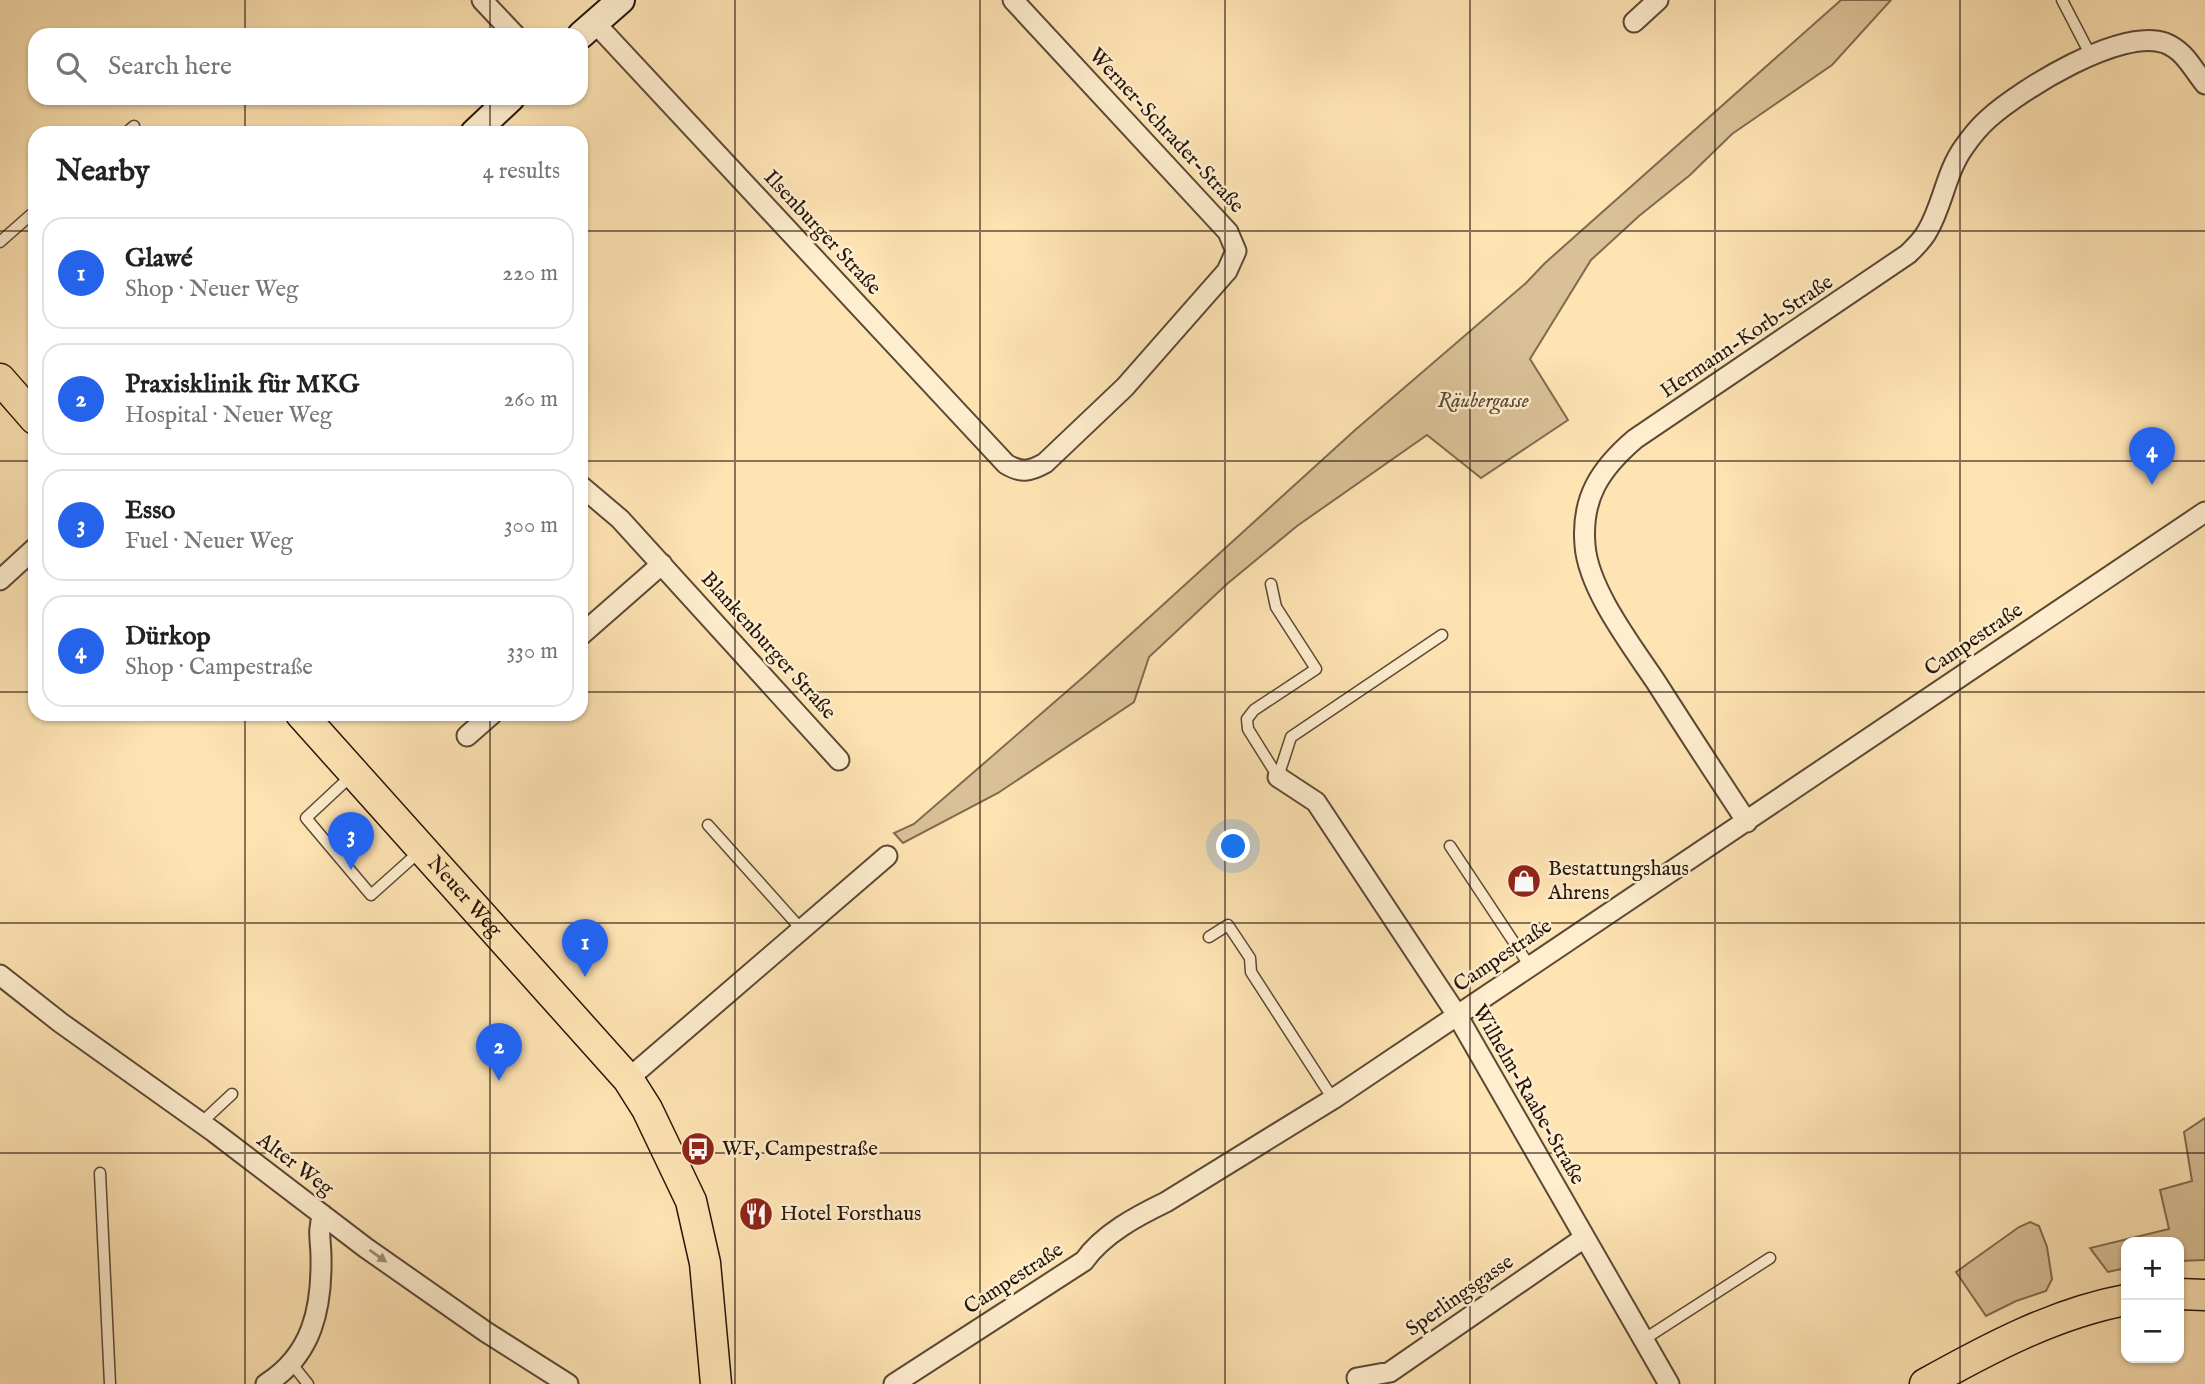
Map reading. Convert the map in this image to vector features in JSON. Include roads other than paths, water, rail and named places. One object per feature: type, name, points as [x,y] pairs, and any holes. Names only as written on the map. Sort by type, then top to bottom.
[{"type":"main road","points":[[0,379],[28,411]]},
{"type":"main road","name":"Neuer Weg","points":[[307,721],[628,1079],[647,1109],[691,1201],[705,1263],[716,1384]]},
{"type":"main road","points":[[2184,1294],[2205,1295]]},
{"type":"main road","points":[[1925,1384],[2039,1327],[2121,1302]]},
{"type":"street","points":[[482,0],[508,28]]},
{"type":"street","points":[[588,29],[621,0]]},
{"type":"street","name":"Werner-Schrader-Straße","points":[[1013,0],[1228,232],[1236,251],[1227,271],[1125,387],[1045,463],[1033,470],[1019,471]]},
{"type":"street","points":[[1634,23],[1658,0]]},
{"type":"street","name":"Ilsenburger Straße","points":[[588,29],[1006,464],[1019,471]]},
{"type":"street","name":"Hermann-Korb-Straße","points":[[1747,822],[1598,589],[1585,548],[1584,525],[1588,502],[1597,480],[1612,458],[1635,439],[1908,254],[1929,229],[1945,182],[1963,148],[1986,120],[2007,103],[2090,54],[2140,42],[2161,42],[2176,48],[2187,57],[2205,84]]},
{"type":"street","points":[[481,126],[504,105]]},
{"type":"street","name":"Blankenburger Straße","points":[[588,492],[620,519],[839,760]]},
{"type":"street","name":"Campestraße","points":[[894,1384],[1084,1261],[1094,1247],[1142,1214],[1333,1099],[2205,512]]},
{"type":"street","points":[[0,580],[28,554]]},
{"type":"street","points":[[588,629],[662,564]]},
{"type":"street","points":[[467,736],[484,721]]},
{"type":"street","name":"Wilhelm-Raabe-Straße","points":[[1278,777],[1316,802],[1457,1015],[1669,1384]]},
{"type":"street","points":[[628,1079],[887,856]]},
{"type":"street","name":"Alter Weg","points":[[0,975],[61,1023],[323,1215],[486,1332],[568,1384]]},
{"type":"street","points":[[266,1384],[292,1364],[317,1315],[321,1287],[318,1227],[323,1215]]},
{"type":"street","name":"Sperlingsgasse","points":[[1357,1378],[1390,1372],[1584,1238]]},
{"type":"lane","points":[[2062,0],[2090,54]]},
{"type":"lane","points":[[0,242],[28,217]]},
{"type":"lane","points":[[1271,584],[1276,607],[1316,669],[1254,710],[1247,719],[1248,729],[1278,777]]},
{"type":"lane","points":[[1278,777],[1291,737],[1442,635]]},
{"type":"lane","points":[[354,773],[306,818],[371,895],[422,849]]},
{"type":"lane","points":[[708,825],[802,930]]},
{"type":"lane","points":[[1450,846],[1529,965]]},
{"type":"lane","points":[[1209,937],[1228,925],[1250,958],[1251,972],[1333,1099]]},
{"type":"lane","points":[[201,1123],[232,1094]]},
{"type":"lane","points":[[100,1173],[110,1384]]},
{"type":"lane","points":[[1643,1340],[1770,1258]]},
{"type":"lane","points":[[292,1364],[309,1384]]},
{"type":"place","name":"Dürkop","points":[[2152,485]]},
{"type":"place","name":"Esso","points":[[351,870]]},
{"type":"place","name":"Bestattungshaus Ahrens","points":[[1524,881]]},
{"type":"place","name":"Glawé","points":[[585,977]]},
{"type":"place","name":"Praxisklinik für MKG","points":[[499,1081]]},
{"type":"place","name":"WF, Campestraße","points":[[698,1149]]},
{"type":"place","name":"Hotel Forsthaus","points":[[756,1214]]},
{"type":"park label","name":"Räubergasse","points":[[1483,401]]}]
